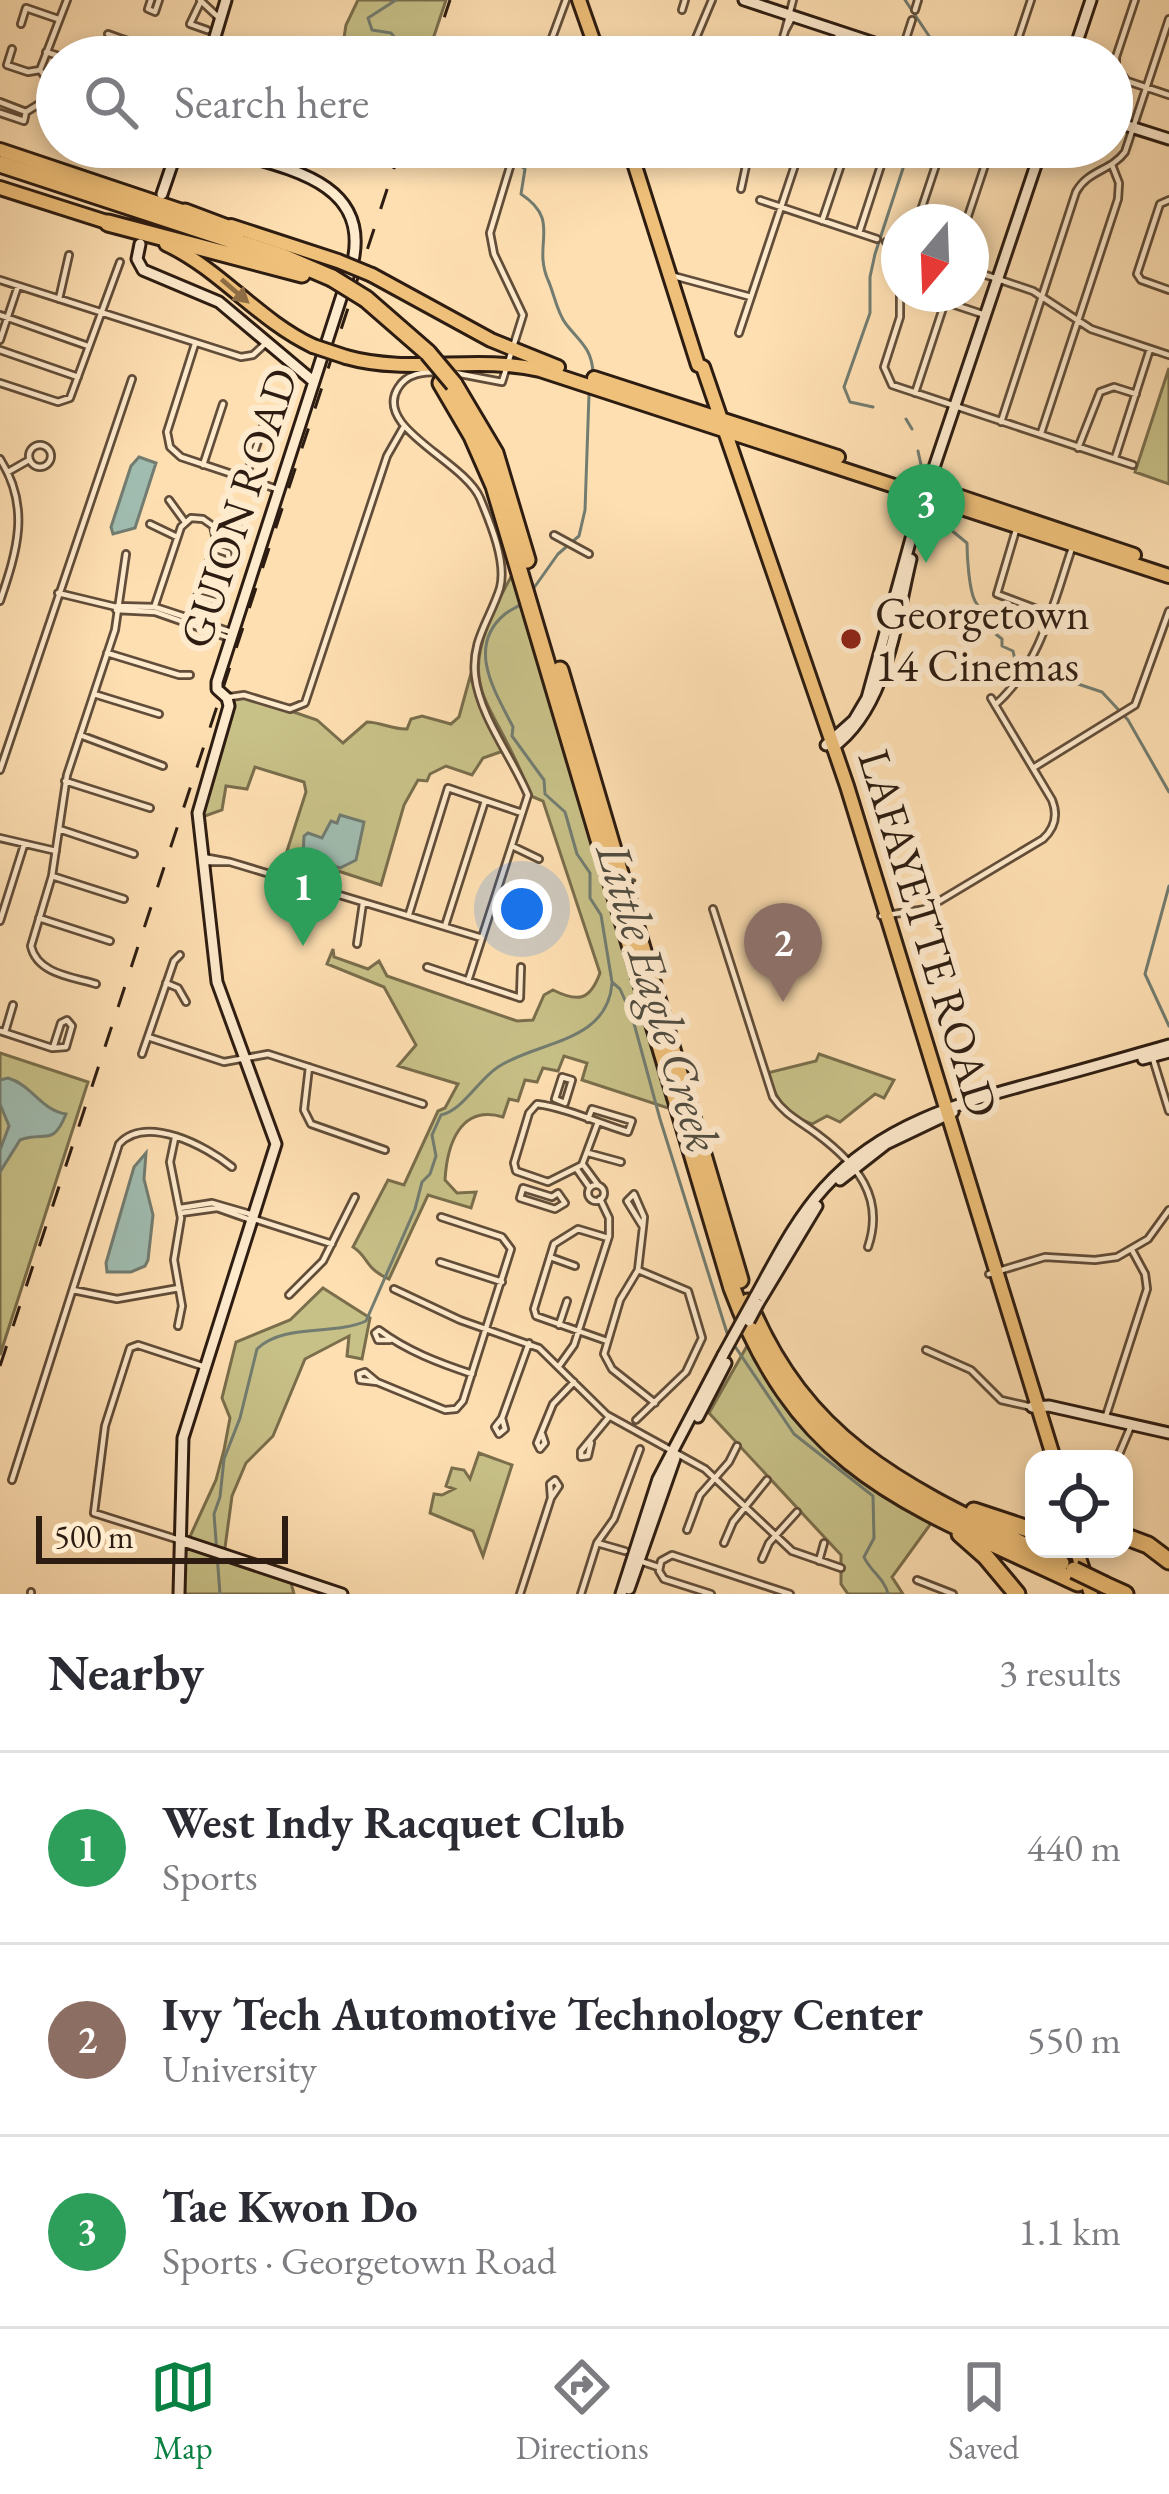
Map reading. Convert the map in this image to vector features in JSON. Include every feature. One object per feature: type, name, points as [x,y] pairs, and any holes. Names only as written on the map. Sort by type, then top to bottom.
[{"type":"highway","points":[[0,164],[284,257],[364,303],[423,354],[447,383],[495,453],[525,571],[748,1303],[779,1367],[828,1426],[868,1461],[1092,1587]]},
{"type":"highway","points":[[0,174],[330,283]]},
{"type":"highway","points":[[185,212],[268,243],[330,283]]},
{"type":"highway","points":[[108,223],[302,274]]},
{"type":"highway","points":[[538,613],[746,1324],[774,1379],[811,1427],[857,1469],[971,1542],[1017,1594]]},
{"type":"highway","points":[[868,1461],[940,1498],[1025,1528]]},
{"type":"highway","points":[[906,1501],[1092,1587],[1126,1594]]},
{"type":"highway","points":[[1133,1539],[1169,1561]]},
{"type":"main road","points":[[579,0],[592,36]]},
{"type":"main road","points":[[0,150],[36,162]]},
{"type":"main road","points":[[55,168],[338,261],[372,275],[517,361],[553,365],[577,377]]},
{"type":"main road","name":"LAFAYETTE ROAD","points":[[636,168],[703,393],[728,447],[830,746],[1048,1450]]},
{"type":"main road","points":[[0,188],[156,239],[206,267],[278,326],[313,346],[346,357],[392,365],[510,357],[1114,548],[1169,571]]},
{"type":"main road","points":[[128,192],[162,194],[169,202],[251,232]]},
{"type":"main road","points":[[132,231],[140,244],[156,239]]},
{"type":"main road","name":"LAFAYETTE ROAD","points":[[698,365],[703,367],[716,422],[830,746]]},
{"type":"main road","points":[[605,386],[688,407],[740,435],[859,464],[1000,519],[1024,522],[1073,543],[1169,571]]},
{"type":"main road","points":[[688,407],[703,393]]},
{"type":"main road","points":[[728,447],[740,435]]},
{"type":"main road","points":[[1073,543],[1114,548]]},
{"type":"main road","points":[[1083,1558],[1092,1587]]},
{"type":"street","points":[[52,36],[67,0]]},
{"type":"street","points":[[207,30],[190,24],[201,0],[220,17]]},
{"type":"street","points":[[215,36],[226,0]]},
{"type":"street","points":[[551,36],[566,0]]},
{"type":"street","points":[[682,10],[685,0]]},
{"type":"street","points":[[695,36],[712,0]]},
{"type":"street","points":[[745,0],[850,36]]},
{"type":"street","points":[[784,36],[793,0]]},
{"type":"street","points":[[915,10],[918,0]]},
{"type":"street","points":[[1019,36],[1031,0]]},
{"type":"street","points":[[1079,36],[1091,0]]},
{"type":"street","points":[[1123,36],[1135,0]]},
{"type":"street","points":[[21,24],[26,8],[58,19]]},
{"type":"street","points":[[1169,19],[1133,127],[1169,139]]},
{"type":"street","points":[[906,36],[912,20]]},
{"type":"street","points":[[838,36],[839,32]]},
{"type":"street","points":[[108,34],[114,36]]},
{"type":"street","points":[[12,50],[7,65],[36,71]]},
{"type":"street","points":[[1133,82],[1169,95]]},
{"type":"street","points":[[0,103],[26,114]]},
{"type":"street","points":[[0,113],[23,121],[36,108]]},
{"type":"street","points":[[162,194],[171,168]]},
{"type":"street","name":"GUION ROAD","points":[[179,1594],[182,1444],[276,1144],[216,978],[198,803],[229,706],[217,683],[353,261],[356,239],[350,214],[339,196],[318,181],[279,168]]},
{"type":"street","points":[[468,981],[528,795],[476,683],[476,646],[501,581],[482,504],[461,471],[404,428],[395,416],[393,400],[409,377],[425,372],[459,373],[498,383],[505,379],[522,310],[490,237],[508,168]]},
{"type":"street","points":[[741,189],[746,168]]},
{"type":"street","points":[[739,333],[794,168]]},
{"type":"street","points":[[822,221],[840,168]]},
{"type":"street","points":[[859,233],[880,168]]},
{"type":"street","points":[[923,204],[935,168]]},
{"type":"street","points":[[972,204],[984,168]]},
{"type":"street","points":[[830,746],[859,726],[874,699],[929,491],[1035,168]]},
{"type":"street","points":[[1001,422],[1077,189],[1088,176],[1105,168]]},
{"type":"street","points":[[1040,435],[1119,196],[1113,168]]},
{"type":"street","points":[[760,200],[877,239]]},
{"type":"street","points":[[1166,200],[1138,277],[1169,290]]},
{"type":"street","points":[[140,244],[137,259],[143,269],[210,297],[313,381]]},
{"type":"street","points":[[59,299],[69,256]]},
{"type":"street","points":[[0,383],[58,402],[70,398],[120,262]]},
{"type":"street","points":[[670,275],[751,297]]},
{"type":"street","points":[[989,276],[1042,296],[1077,322],[1169,355]]},
{"type":"street","points":[[0,280],[248,357],[266,343]]},
{"type":"street","points":[[0,340],[4,316],[18,286]]},
{"type":"street","points":[[900,312],[884,367],[892,386],[1132,465]]},
{"type":"street","points":[[915,394],[942,312]]},
{"type":"street","points":[[977,312],[987,315]]},
{"type":"street","points":[[4,316],[88,346]]},
{"type":"street","points":[[196,343],[167,432],[175,453],[280,490]]},
{"type":"street","points":[[1114,459],[1150,349]]},
{"type":"street","points":[[0,350],[78,376]]},
{"type":"street","points":[[0,770],[131,379]]},
{"type":"street","points":[[1078,448],[1100,392],[1114,387],[1136,394]]},
{"type":"street","points":[[203,465],[223,404]]},
{"type":"street","points":[[245,479],[266,418]]},
{"type":"street","points":[[227,698],[244,695],[290,710],[305,703],[387,456],[404,428]]},
{"type":"street","points":[[0,459],[18,500],[20,528],[0,601]]},
{"type":"street","points":[[8,472],[30,460]]},
{"type":"street","points":[[169,500],[185,521]]},
{"type":"street","points":[[203,519],[206,510]]},
{"type":"street","points":[[185,521],[203,519],[214,529]]},
{"type":"street","points":[[155,607],[185,521]]},
{"type":"street","points":[[214,529],[241,522]]},
{"type":"street","points":[[1024,522],[997,594],[1050,614]]},
{"type":"street","points":[[150,524],[177,536]]},
{"type":"street","points":[[190,620],[213,548],[214,529]]},
{"type":"street","points":[[556,536],[586,552]]},
{"type":"street","points":[[884,916],[926,909],[1048,835],[1054,808],[993,702],[1029,662],[1073,543]]},
{"type":"street","points":[[213,548],[227,552],[229,561]]},
{"type":"street","points":[[97,984],[43,967],[33,956],[31,943],[52,876],[65,781],[107,653],[126,554]]},
{"type":"street","points":[[57,592],[116,608],[155,612],[233,636]]},
{"type":"street","points":[[197,596],[218,602]]},
{"type":"street","points":[[116,608],[155,607],[233,636]]},
{"type":"street","points":[[1033,768],[1128,711],[1142,695],[1169,611]]},
{"type":"street","points":[[107,653],[179,676],[190,675]]},
{"type":"street","points":[[94,694],[158,714]]},
{"type":"street","points":[[80,735],[164,766]]},
{"type":"street","points":[[65,781],[150,808]]},
{"type":"street","points":[[409,914],[448,788],[522,813]]},
{"type":"street","points":[[445,926],[485,801]]},
{"type":"street","points":[[59,829],[134,854]]},
{"type":"street","points":[[0,838],[56,850]]},
{"type":"street","points":[[0,921],[24,845]]},
{"type":"street","points":[[512,846],[539,859]]},
{"type":"street","points":[[203,860],[230,862],[482,938]]},
{"type":"street","points":[[52,876],[124,899]]},
{"type":"street","points":[[357,944],[363,903]]},
{"type":"street","points":[[713,909],[775,1100],[850,1167],[875,1207],[868,1247]]},
{"type":"street","points":[[40,918],[110,941]]},
{"type":"street","points":[[142,1054],[173,961],[180,956]]},
{"type":"street","points":[[427,967],[520,998],[520,967]]},
{"type":"street","points":[[166,983],[178,988],[186,1002]]},
{"type":"street","points":[[14,1005],[3,1032],[53,1048],[66,1047],[70,1021],[61,1024],[53,1048]]},
{"type":"street","points":[[148,1037],[224,1062],[264,1053],[423,1104]]},
{"type":"street","points":[[624,1593],[674,1453],[796,1223],[850,1167],[891,1134],[943,1112],[1169,1048]]},
{"type":"street","points":[[1151,1054],[1169,1111]]},
{"type":"street","points":[[309,1067],[304,1110],[310,1124],[385,1150]]},
{"type":"street","points":[[562,1111],[565,1102]]},
{"type":"street","points":[[589,1119],[592,1109],[632,1121],[628,1132],[540,1104],[530,1111],[514,1163],[516,1172],[548,1182],[579,1166],[598,1123]]},
{"type":"street","points":[[12,1480],[118,1146],[127,1135],[142,1130],[207,1149],[232,1167]]},
{"type":"street","points":[[175,1138],[170,1169],[181,1211],[174,1258],[182,1311],[178,1326]]},
{"type":"street","points":[[588,1153],[621,1162]]},
{"type":"street","points":[[559,1366],[578,1332],[608,1238],[609,1216],[600,1199],[603,1190],[579,1166]]},
{"type":"street","points":[[523,1188],[552,1197],[558,1193],[565,1203],[555,1209],[520,1198],[523,1188],[527,1176]]},
{"type":"street","points":[[595,1185],[591,1198],[600,1199]]},
{"type":"street","points":[[643,1227],[627,1201],[634,1194],[644,1217],[643,1227],[638,1270],[620,1300],[604,1354],[608,1366],[655,1402]]},
{"type":"street","points":[[289,1295],[314,1272],[355,1197]]},
{"type":"street","points":[[181,1211],[212,1203],[332,1244]]},
{"type":"street","points":[[992,1274],[1043,1257],[1100,1260],[1132,1250],[1153,1234],[1169,1210]]},
{"type":"street","points":[[376,1382],[448,1410],[462,1404],[511,1254],[510,1244],[500,1236],[442,1217]]},
{"type":"street","points":[[607,1340],[536,1316],[534,1309],[554,1244],[577,1229],[608,1238]]},
{"type":"street","points":[[1105,1419],[1147,1289],[1132,1250]]},
{"type":"street","points":[[550,1257],[574,1266]]},
{"type":"street","points":[[440,1262],[502,1282]]},
{"type":"street","points":[[637,1420],[687,1371],[702,1336],[688,1291],[638,1270]]},
{"type":"street","points":[[72,1290],[117,1299],[178,1288]]},
{"type":"street","points":[[394,1289],[529,1343],[609,1417],[715,1478],[795,1553],[841,1568]]},
{"type":"street","points":[[559,1325],[567,1300]]},
{"type":"street","points":[[390,1340],[472,1374]]},
{"type":"street","points":[[502,1418],[529,1343]]},
{"type":"street","points":[[206,1367],[134,1345],[104,1431],[94,1513],[342,1594]]},
{"type":"street","points":[[926,1350],[971,1370],[1001,1400],[1169,1433]]},
{"type":"street","points":[[542,1434],[553,1404],[574,1382]]},
{"type":"street","points":[[591,1443],[609,1417]]},
{"type":"street","points":[[1121,1450],[1132,1423]]},
{"type":"street","points":[[688,1530],[698,1497],[737,1446]]},
{"type":"street","points":[[581,1594],[640,1448]]},
{"type":"street","points":[[724,1543],[731,1525],[767,1480]]},
{"type":"street","points":[[520,1594],[551,1498]]},
{"type":"street","points":[[762,1559],[797,1512]]},
{"type":"street","points":[[598,1543],[659,1565],[664,1579],[711,1594]]},
{"type":"street","points":[[819,1561],[824,1543]]},
{"type":"street","points":[[659,1565],[674,1556],[790,1594]]},
{"type":"street","points":[[916,1580],[953,1594]]},
{"type":"street","points":[[932,1594],[936,1586]]},
{"type":"shaded area","points":[[358,0],[446,0],[434,36],[344,36]]},
{"type":"shaded area","points":[[1169,368],[1169,484],[1135,472]]},
{"type":"shaded area","points":[[139,457],[156,463],[135,528],[113,534],[111,527],[131,466]]},
{"type":"shaded area","points":[[512,575],[674,1110],[582,1080],[587,1063],[564,1056],[558,1071],[543,1068],[537,1082],[525,1080],[518,1101],[509,1099],[503,1117],[476,1116],[459,1130],[445,1180],[457,1193],[476,1192],[471,1208],[428,1195],[389,1279],[353,1247],[388,1180],[404,1185],[438,1111],[445,1108],[458,1084],[398,1066],[416,1045],[384,987],[327,964],[333,949],[334,957],[368,969],[379,961],[387,976],[517,1021],[533,1020],[544,995],[553,990],[570,997],[588,994],[600,973],[543,801],[531,796],[482,690],[478,669],[482,645]]},
{"type":"shaded area","points":[[470,677],[503,751],[483,758],[472,775],[446,766],[430,774],[427,781],[418,780],[404,805],[381,885],[286,854],[306,792],[304,782],[255,767],[247,789],[226,786],[222,810],[202,817],[198,803],[228,707],[241,694],[317,720],[343,743],[367,722],[407,729],[411,719],[422,716],[451,724],[459,717]]},
{"type":"shaded area","points":[[340,815],[364,822],[356,860],[340,868],[303,856],[304,836],[322,838]]},
{"type":"shaded area","points":[[0,1053],[88,1082],[0,1355]]},
{"type":"shaded area","points":[[819,1054],[894,1080],[884,1098],[875,1094],[840,1122],[827,1116],[812,1124],[783,1104],[767,1073],[816,1061]]},
{"type":"shaded area","points":[[8,1078],[66,1114],[52,1134],[20,1140],[0,1172],[0,1150],[9,1126],[0,1104],[0,1080]]},
{"type":"shaded area","points":[[146,1153],[144,1179],[153,1215],[148,1260],[131,1272],[107,1272],[134,1167]]},
{"type":"shaded area","points":[[323,1288],[370,1318],[362,1359],[347,1356],[349,1336],[305,1359],[273,1436],[246,1463],[232,1496],[224,1555],[187,1543],[216,1480],[224,1450],[230,1418],[222,1398],[236,1342],[290,1320]]},
{"type":"shaded area","points":[[747,1346],[785,1409],[807,1434],[875,1489],[932,1522],[892,1577],[903,1594],[848,1594],[841,1584],[841,1555],[709,1413]]},
{"type":"shaded area","points":[[479,1453],[512,1465],[483,1556],[473,1531],[430,1513],[434,1494],[454,1489],[446,1486],[452,1468],[464,1470],[470,1479]]},
{"type":"shaded area","points":[[180,1546],[291,1583],[294,1594],[179,1594]]},
{"type":"waterway","name":"Little Eagle Creek","points":[[394,36],[372,30],[368,18],[396,0]]},
{"type":"waterway","points":[[905,0],[929,36]]},
{"type":"waterway","name":"Little Eagle Creek","points":[[524,168],[521,194],[543,223],[548,280],[563,319],[587,351],[593,373]]},
{"type":"waterway","points":[[873,407],[850,402],[844,387],[870,313],[875,254],[903,168]]},
{"type":"waterway","name":"Little Eagle Creek","points":[[531,592],[558,554],[579,536],[585,510],[589,394]]},
{"type":"waterway","points":[[906,419],[912,429]]},
{"type":"waterway","points":[[918,451],[923,474]]},
{"type":"waterway","points":[[934,509],[967,543],[973,596],[1002,646],[1013,651],[1015,660],[1049,678],[1102,692],[1128,720],[1169,792]]},
{"type":"waterway","name":"Little Eagle Creek","points":[[521,604],[493,627],[485,655],[488,670],[513,727],[512,736],[544,780],[545,794],[565,812],[577,854],[590,873],[590,898],[601,915],[612,982],[632,1016],[728,1336],[794,1434],[873,1496],[874,1538],[864,1557],[888,1594]]},
{"type":"waterway","points":[[1169,886],[1145,974],[1169,1026]]},
{"type":"waterway","points":[[220,1594],[214,1514],[224,1459],[257,1349],[281,1336],[366,1321],[422,1182],[430,1174],[436,1156],[432,1135],[441,1115],[498,1067],[584,1029],[608,1003],[612,983]]},
{"type":"railway","points":[[438,36],[450,0]]},
{"type":"railway","points":[[0,1366],[394,168]]},
{"type":"place","name":"Tae Kwon Do","points":[[926,563]]},
{"type":"place","name":"Georgetown 14 Cinemas","points":[[851,639]]},
{"type":"place","name":"West Indy Racquet Club","points":[[303,946]]},
{"type":"place","name":"Ivy Tech Automotive Technology Center","points":[[783,1002]]}]
